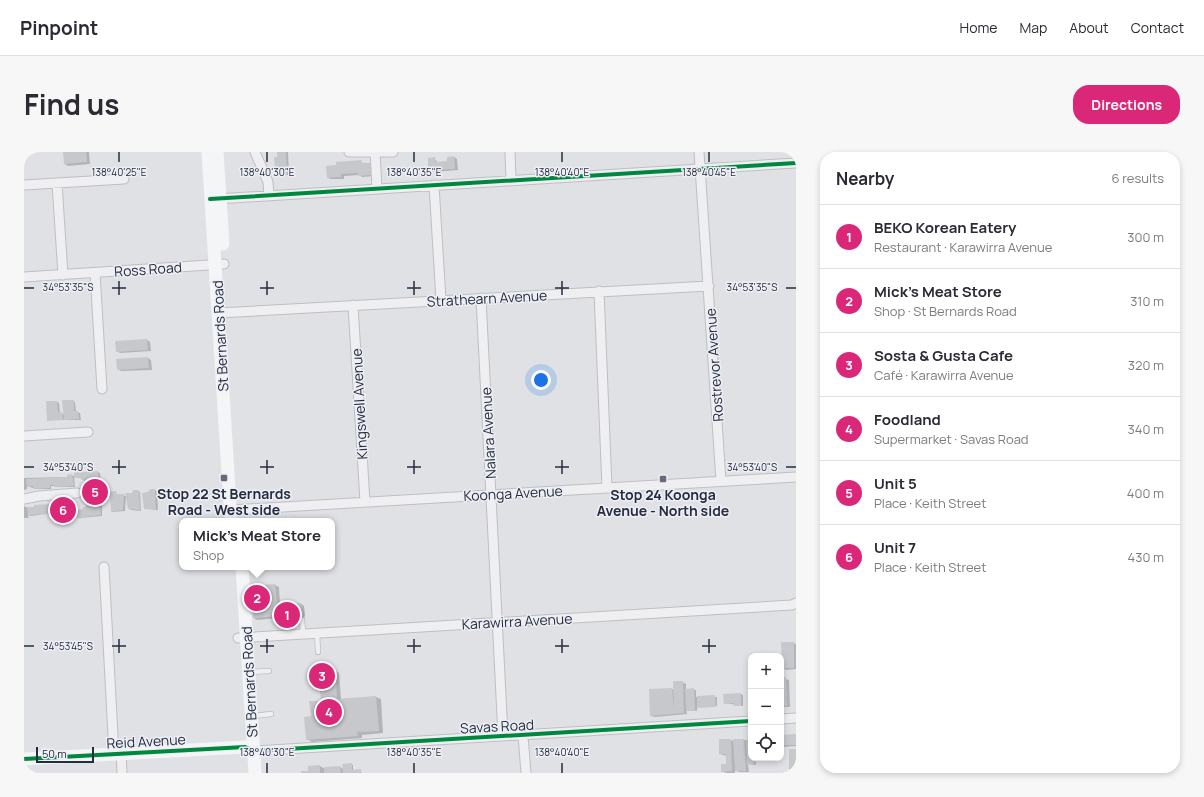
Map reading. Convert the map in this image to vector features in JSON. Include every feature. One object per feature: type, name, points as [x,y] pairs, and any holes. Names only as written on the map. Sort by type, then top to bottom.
[{"type":"main road","name":"St Bernards Road","points":[[208,152],[215,199],[220,264],[235,516]]},
{"type":"main road","name":"St Bernards Road","points":[[215,199],[217,152]]},
{"type":"main road","name":"St Bernards Road","points":[[234,570],[242,638],[249,749],[255,773]]},
{"type":"main road","name":"St Bernards Road","points":[[242,570],[242,638],[248,673],[251,716],[246,773]]},
{"type":"main road","name":"Reid Avenue","points":[[24,759],[249,749]]},
{"type":"street","points":[[255,152],[268,182],[269,196]]},
{"type":"street","points":[[349,152],[393,152]]},
{"type":"street","points":[[375,152],[378,188]]},
{"type":"street","points":[[510,152],[511,180]]},
{"type":"street","name":"Rostrevor Avenue","points":[[699,152],[721,481]]},
{"type":"street","points":[[215,199],[796,163]]},
{"type":"street","points":[[24,185],[124,179]]},
{"type":"street","points":[[57,183],[63,275]]},
{"type":"street","points":[[434,185],[441,300]]},
{"type":"street","name":"Ross Road","points":[[24,277],[220,264]]},
{"type":"street","points":[[94,273],[102,389]]},
{"type":"street","name":"Strathearn Avenue","points":[[222,313],[708,286]]},
{"type":"street","points":[[598,291],[607,488]]},
{"type":"street","name":"Nalara Avenue","points":[[481,298],[503,736]]},
{"type":"street","name":"Kingswell Avenue","points":[[353,305],[365,502]]},
{"type":"street","points":[[24,436],[88,432]]},
{"type":"street","name":"Koonga Avenue","points":[[235,516],[365,502],[796,477]]},
{"type":"street","points":[[24,499],[39,496],[77,493]]},
{"type":"street","points":[[104,567],[118,754],[122,773]]},
{"type":"street","name":"Karawirra Avenue","points":[[242,638],[792,605],[796,603]]},
{"type":"street","points":[[784,719],[796,718]]},
{"type":"street","name":"Savas Road","points":[[249,749],[523,736],[748,721]]},
{"type":"street","points":[[523,736],[526,773]]},
{"type":"lane","points":[[299,620],[302,620],[303,634]]},
{"type":"lane","points":[[317,633],[318,652]]},
{"type":"lane","points":[[248,673],[269,671]]},
{"type":"lane","points":[[251,716],[271,714]]},
{"type":"building","points":[[63,152],[86,152],[87,162],[64,164]]},
{"type":"building","points":[[277,152],[286,152],[287,174],[278,175],[278,168],[275,168],[274,157],[277,157]]},
{"type":"building","points":[[454,156],[455,169],[428,170],[428,158],[435,157],[435,162],[447,161],[447,157]]},
{"type":"building","points":[[361,160],[362,163],[371,163],[372,175],[358,176],[358,173],[341,174],[341,177],[327,178],[326,166],[336,165],[336,162]]},
{"type":"building","points":[[147,339],[148,350],[116,352],[115,341]]},
{"type":"building","points":[[148,357],[149,368],[117,370],[116,359]]},
{"type":"building","points":[[62,400],[74,400],[74,411],[78,411],[79,419],[64,420]]},
{"type":"building","points":[[46,401],[57,401],[58,412],[62,412],[63,420],[47,421]]},
{"type":"building","points":[[74,471],[98,471],[99,482],[85,483],[85,479],[81,480],[81,477],[74,478]]},
{"type":"building","points":[[72,474],[74,486],[54,487],[54,485],[50,485],[50,488],[34,489],[33,486],[27,487],[26,479],[67,477],[67,475]]},
{"type":"building","points":[[95,484],[95,490],[103,490],[104,500],[85,502],[86,485]]},
{"type":"building","points":[[150,489],[155,489],[156,510],[144,509],[142,493],[148,492]]},
{"type":"building","points":[[133,490],[139,490],[140,510],[128,509],[125,493],[132,493]]},
{"type":"building","points":[[116,491],[117,494],[124,494],[123,510],[111,512],[110,492]]},
{"type":"building","points":[[100,502],[101,515],[76,518],[76,510],[86,507],[86,503]]},
{"type":"building","points":[[74,503],[75,514],[52,514],[51,506],[55,506],[55,504]]},
{"type":"building","points":[[50,504],[51,514],[28,515],[27,507]]},
{"type":"building","points":[[275,584],[277,605],[301,603],[302,614],[299,618],[294,615],[253,618],[251,586]]},
{"type":"building","points":[[781,642],[794,642],[794,668],[784,668],[784,653],[781,653]]},
{"type":"building","points":[[335,669],[337,699],[376,696],[379,731],[357,732],[358,736],[306,740],[304,717],[311,716],[309,701],[321,701],[318,671]]},
{"type":"building","points":[[784,677],[786,677],[787,706],[784,706]]},
{"type":"building","points":[[673,681],[683,681],[684,713],[650,716],[649,689],[672,688],[674,711]]},
{"type":"building","points":[[694,688],[695,711],[686,711],[685,689]]},
{"type":"building","points":[[741,693],[741,706],[734,706],[734,703],[724,704],[723,694]]},
{"type":"building","points":[[715,695],[716,707],[697,708],[697,696]]},
{"type":"building","points":[[796,734],[796,745],[784,745],[784,735]]},
{"type":"building","points":[[719,739],[731,739],[732,771],[721,772],[721,764],[726,764],[726,754],[719,754]]},
{"type":"building","points":[[733,739],[744,739],[746,771],[735,771]]},
{"type":"building","points":[[746,740],[748,740],[748,761],[754,761],[754,764],[747,764]]},
{"type":"building","points":[[789,749],[796,749],[796,769],[789,769]]},
{"type":"building","points":[[352,763],[352,770],[361,769],[361,773],[343,773],[342,764]]},
{"type":"building","points":[[320,765],[320,773],[301,773],[301,771],[308,771],[308,766]]},
{"type":"building","points":[[340,766],[341,773],[324,773],[324,767]]},
{"type":"cycle path","points":[[210,199],[796,163]]},
{"type":"cycle path","points":[[24,759],[245,747],[253,751],[748,721]]},
{"type":"place","name":"Stop 22 St Bernards Road - West side","points":[[224,478]]},
{"type":"place","name":"Stop 24 Koonga Avenue - North side","points":[[663,479]]},
{"type":"place","name":"Unit 5","points":[[95,492]]},
{"type":"place","name":"Unit 7","points":[[63,510]]},
{"type":"place","name":"Mick's Meat Store","points":[[257,598]]},
{"type":"place","name":"BEKO Korean Eatery","points":[[287,615]]},
{"type":"place","name":"Sosta & Gusta Cafe","points":[[322,676]]},
{"type":"place","name":"Foodland","points":[[329,712]]}]
